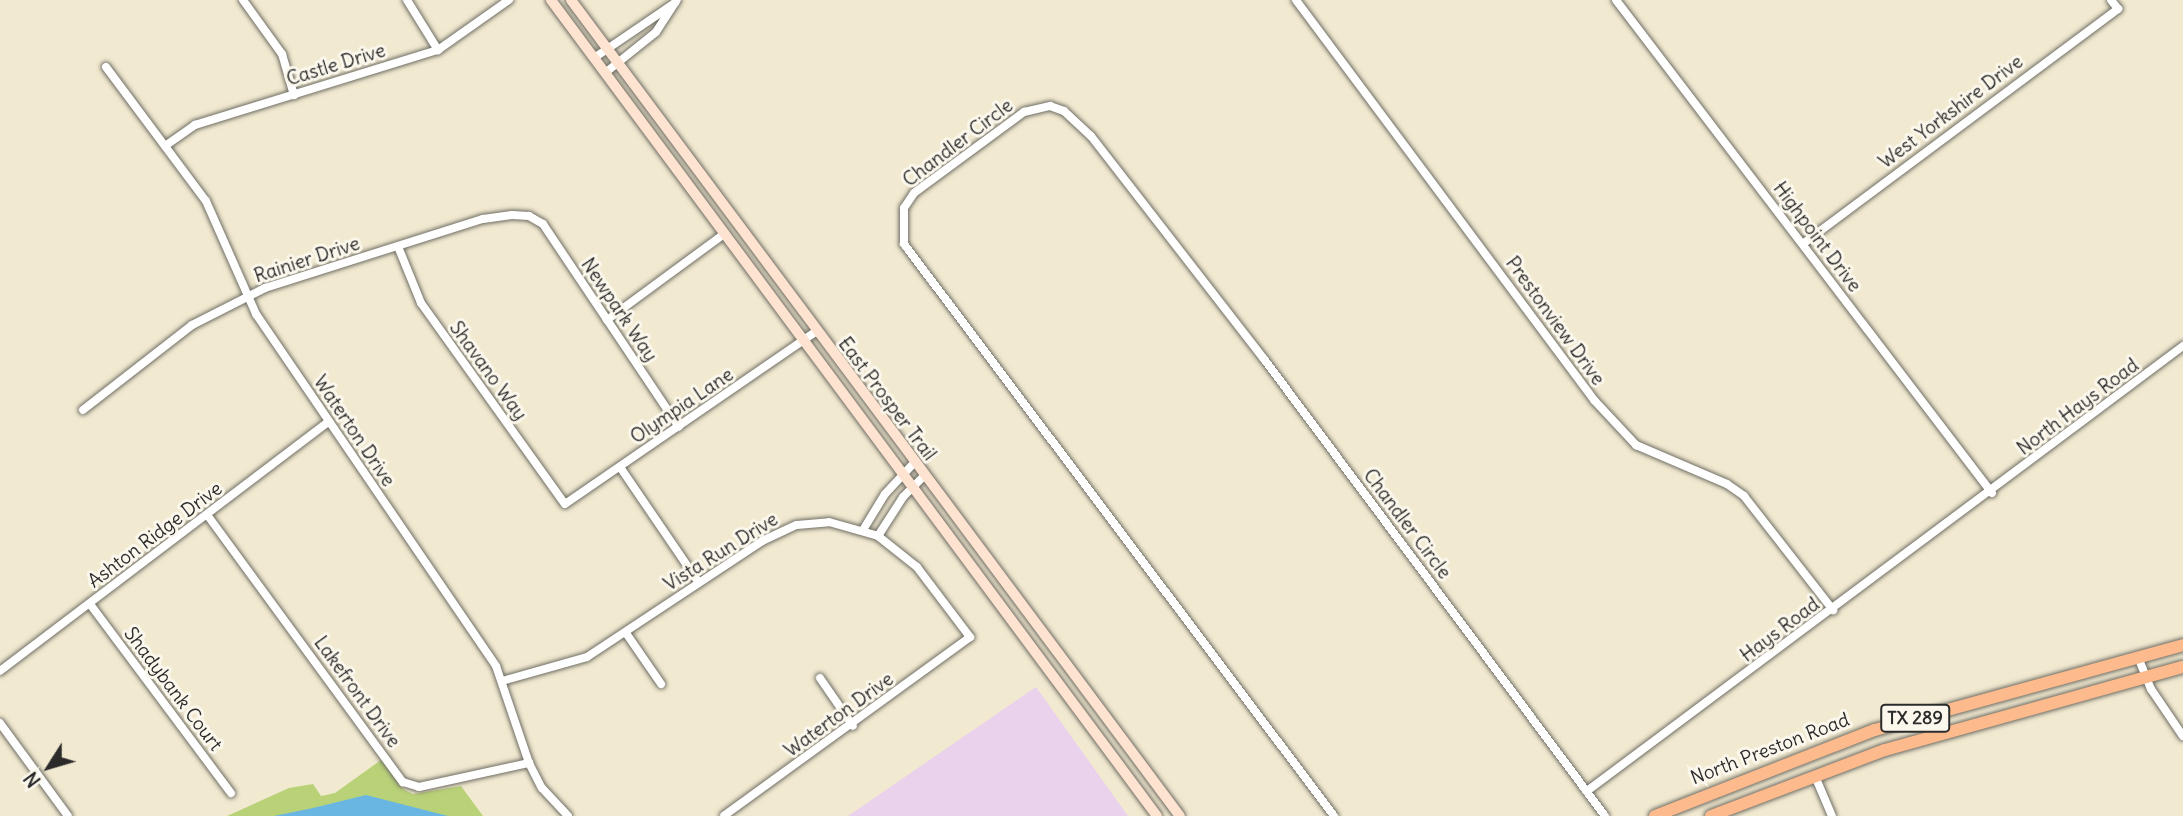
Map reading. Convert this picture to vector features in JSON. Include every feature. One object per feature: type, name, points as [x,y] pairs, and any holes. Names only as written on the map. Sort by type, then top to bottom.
[{"type":"main road","name":"East Prosper Trail","points":[[551,0],[1154,812]]},
{"type":"main road","name":"East Prosper Trail","points":[[571,0],[815,332],[1180,816]]},
{"type":"main road","name":"North Preston Road","points":[[1655,816],[1875,730],[2183,645]]},
{"type":"main road","name":"TX 289","points":[[1711,816],[1885,750],[2183,667]]},
{"type":"main road","points":[[1154,812],[1166,798]]},
{"type":"street","points":[[243,0],[282,54],[294,94]]},
{"type":"street","points":[[407,0],[438,50]]},
{"type":"street","name":"Castle Drive","points":[[165,146],[195,125],[438,50],[509,0]]},
{"type":"street","name":"Prestonview Drive","points":[[1296,0],[1594,400],[1636,445],[1727,484],[1744,496],[1833,610]]},
{"type":"street","name":"Highpoint Drive","points":[[1616,0],[1804,243],[1992,493]]},
{"type":"street","name":"West Yorkshire Drive","points":[[1804,243],[2118,9],[2111,0]]},
{"type":"street","points":[[594,58],[676,1]]},
{"type":"street","points":[[605,73],[656,32],[676,1]]},
{"type":"street","name":"Waterton Drive","points":[[106,67],[206,201],[246,297],[502,681],[530,763],[542,788],[568,816]]},
{"type":"street","name":"Chandler Circle","points":[[1334,816],[904,244],[901,223],[911,197],[1024,112],[1050,106],[1064,111],[1091,136],[1605,816]]},
{"type":"street","name":"Rainier Drive","points":[[83,410],[192,325],[246,297],[304,273],[399,249],[484,219],[529,216]]},
{"type":"street","name":"Newpark Way","points":[[529,216],[543,224],[679,427]]},
{"type":"street","points":[[607,320],[724,234]]},
{"type":"street","name":"Shavano Way","points":[[399,249],[421,303],[565,504]]},
{"type":"street","name":"Olympia Lane","points":[[565,504],[815,332]]},
{"type":"street","name":"North Hays Road","points":[[1992,493],[2183,346]]},
{"type":"street","name":"Ashton Ridge Drive","points":[[0,671],[208,516],[328,422]]},
{"type":"street","points":[[863,530],[873,510],[914,463]]},
{"type":"street","points":[[620,467],[699,583]]},
{"type":"street","points":[[878,536],[912,487],[924,476]]},
{"type":"street","name":"Hays Road","points":[[1587,791],[1992,493]]},
{"type":"street","name":"Lakefront Drive","points":[[208,516],[403,782],[419,787],[530,763]]},
{"type":"street","name":"Vista Run Drive","points":[[502,681],[587,657],[699,583],[797,525],[829,522],[878,536],[917,567],[970,637]]},
{"type":"street","name":"Shadybank Court","points":[[90,604],[231,793]]},
{"type":"street","points":[[626,633],[661,684]]},
{"type":"street","name":"Waterton Drive","points":[[724,816],[853,726],[970,637]]},
{"type":"street","points":[[2138,657],[2145,677],[2183,736]]},
{"type":"street","points":[[820,678],[853,726]]},
{"type":"street","points":[[0,723],[68,816]]},
{"type":"street","points":[[1815,776],[1832,816]]},
{"type":"shaded area","points":[[1036,687],[1128,816],[848,816]]},
{"type":"green space","points":[[381,760],[403,789],[413,794],[461,786],[483,816],[227,816],[289,788],[313,784],[321,796],[335,793]]},
{"type":"water","points":[[366,795],[448,816],[274,816],[313,808]]}]
